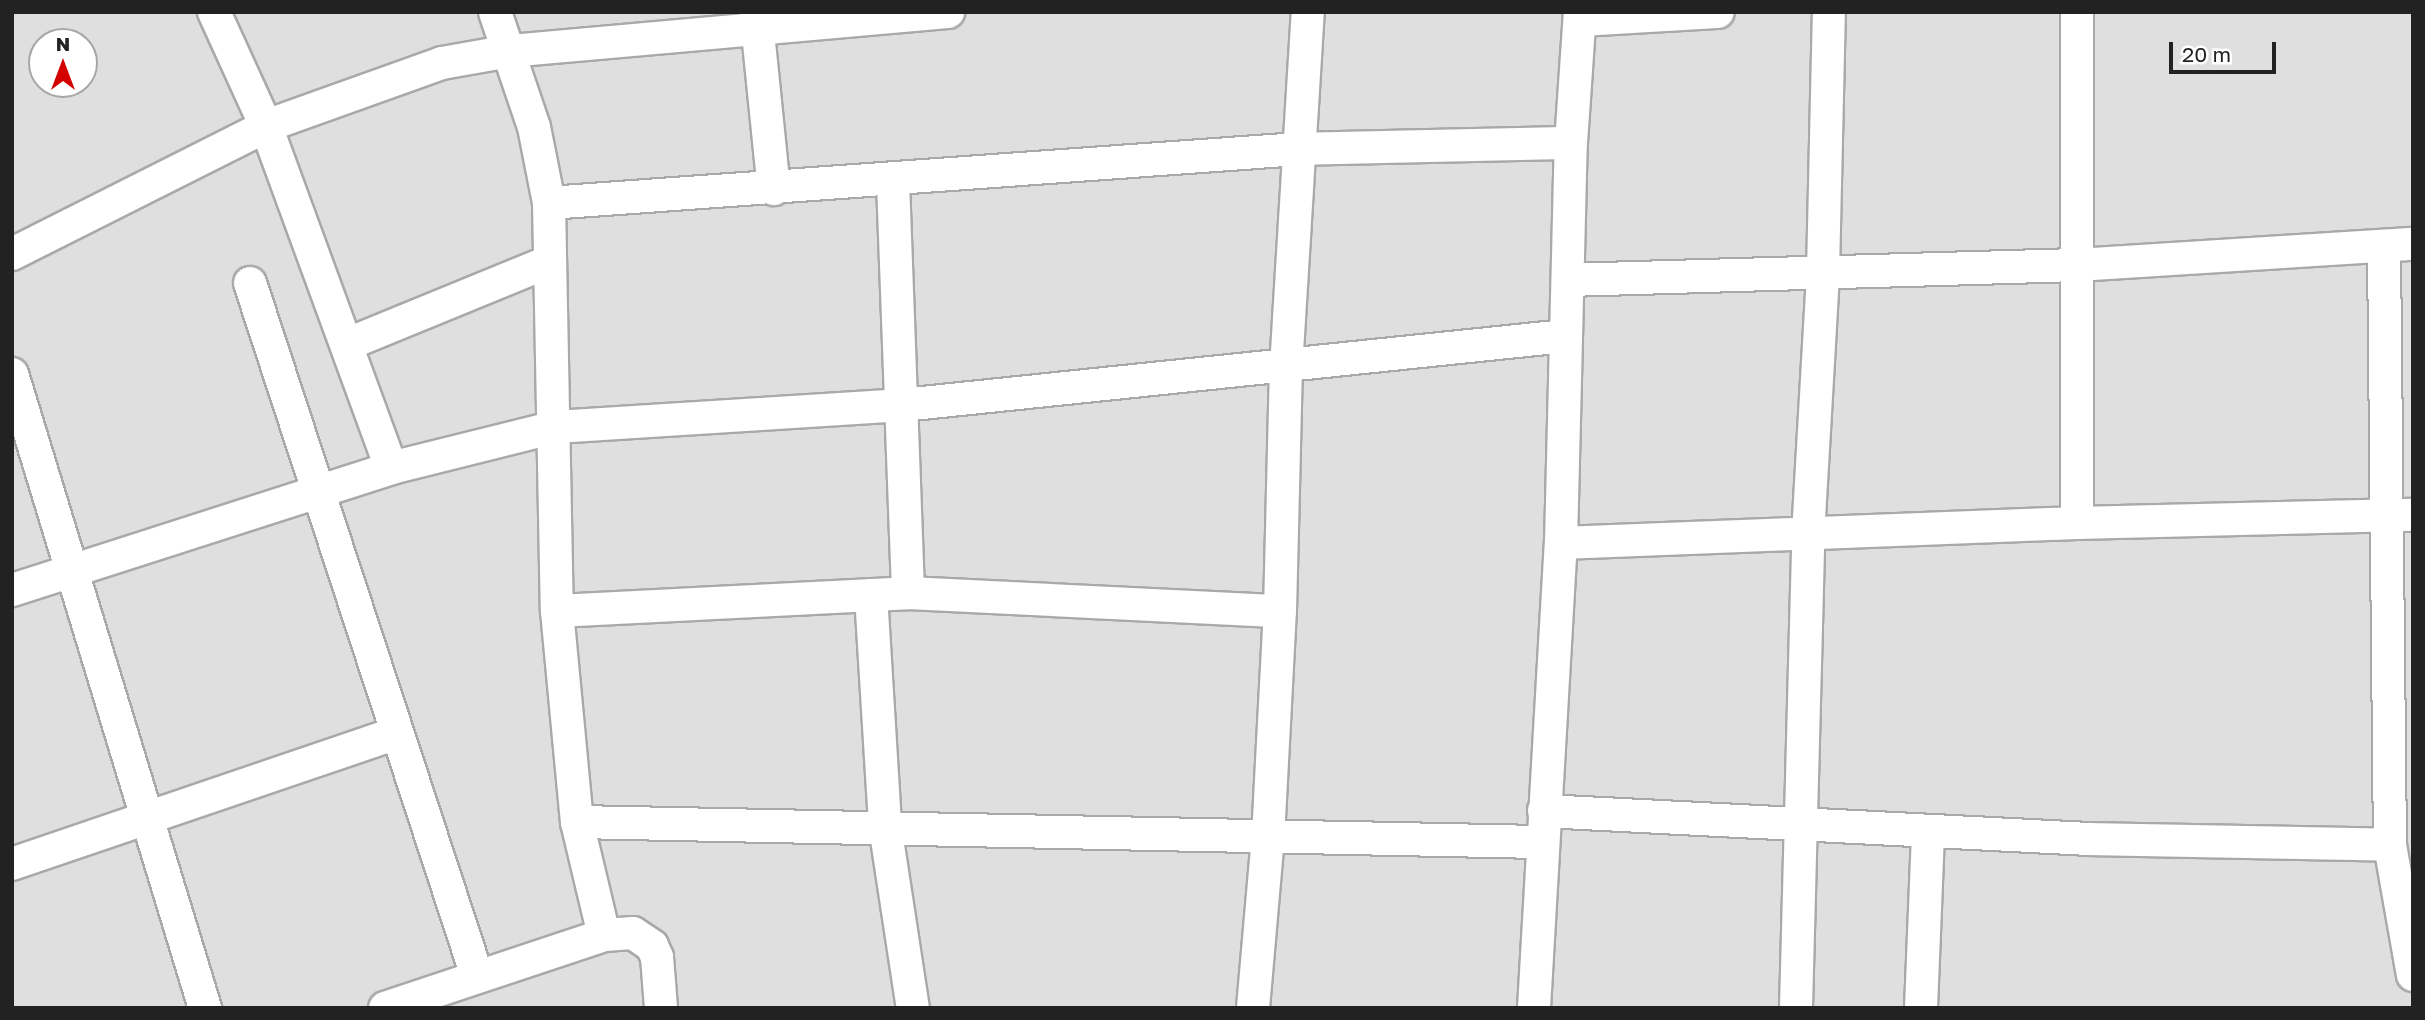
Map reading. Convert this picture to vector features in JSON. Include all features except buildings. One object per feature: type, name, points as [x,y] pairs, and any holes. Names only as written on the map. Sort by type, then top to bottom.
[{"type":"street","points":[[214,12],[266,126],[348,344],[391,468]]},
{"type":"street","points":[[495,12],[534,127],[549,204],[555,427],[556,611],[576,822],[604,935]]},
{"type":"street","points":[[12,254],[266,126],[442,63],[510,51],[758,22],[948,12]]},
{"type":"street","points":[[1253,1008],[1268,838],[1280,611],[1286,368],[1308,12]]},
{"type":"street","points":[[1534,1008],[1561,543],[1571,143],[1580,16],[1718,12]]},
{"type":"street","points":[[1796,1008],[1804,826],[1808,535],[1823,272],[1829,12]]},
{"type":"street","points":[[2077,12],[2077,523]]},
{"type":"street","points":[[758,22],[774,189]]},
{"type":"street","points":[[549,204],[893,182],[1298,149],[1571,143]]},
{"type":"street","points":[[893,182],[908,593]]},
{"type":"street","points":[[1568,280],[2077,265],[2398,245],[2398,516],[2390,845],[2413,975]]},
{"type":"street","points":[[348,344],[550,261]]},
{"type":"street","points":[[250,283],[286,383],[317,494],[477,976]]},
{"type":"street","points":[[12,590],[73,573],[391,468],[555,427],[903,405],[1286,368],[1565,336]]},
{"type":"street","points":[[12,373],[205,1008]]},
{"type":"street","points":[[1561,543],[2077,523],[2398,516]]},
{"type":"street","points":[[556,611],[908,593],[1280,611]]},
{"type":"street","points":[[872,595],[885,826],[914,1008]]},
{"type":"street","points":[[12,864],[396,733]]},
{"type":"street","points":[[1544,811],[1928,831],[2390,845]]},
{"type":"street","points":[[576,822],[885,826],[1268,838],[1542,842]]},
{"type":"street","points":[[1921,1008],[1928,831]]},
{"type":"street","points":[[385,1008],[604,935],[633,933],[652,946],[657,957],[661,1008]]},
{"type":"shaded area","points":[[12,12],[2413,12],[2413,1008],[12,1008]]}]
